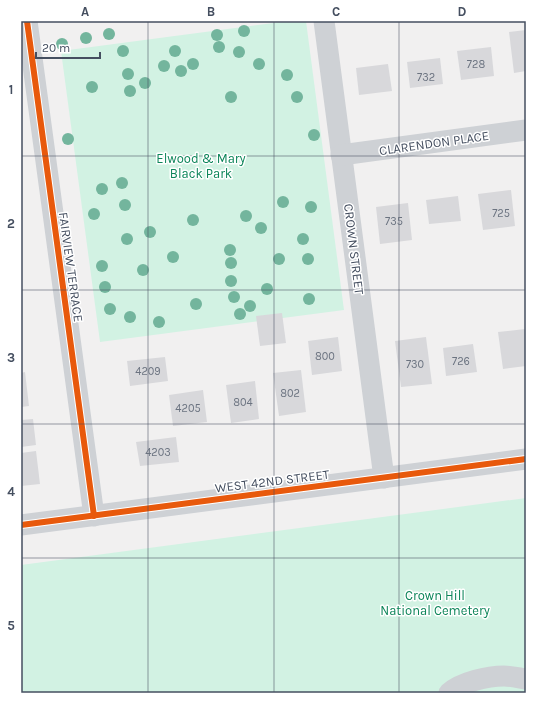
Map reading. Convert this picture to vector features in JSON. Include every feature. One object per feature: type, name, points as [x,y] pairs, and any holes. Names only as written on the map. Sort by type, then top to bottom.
[{"type":"street","name":"FAIRVIEW TERRACE","points":[[27,21],[94,516]]},
{"type":"street","name":"CROWN STREET","points":[[324,21],[384,478]]},
{"type":"street","name":"CLARENDON PLACE","points":[[342,155],[526,130]]},
{"type":"street","name":"WEST 42ND STREET","points":[[21,525],[526,459]]},
{"type":"street","points":[[449,693],[454,688],[480,679],[505,676],[526,679]]},
{"type":"green space","name":"Elwood & Mary Black Park","points":[[289,21],[306,21],[344,310],[100,342],[61,51]]},
{"type":"green space","name":"Crown Hill National Cemetery","points":[[526,498],[526,693],[21,693],[21,565]]},
{"type":"building","points":[[526,30],[526,71],[514,73],[509,32]]},
{"type":"building","points":[[491,47],[494,76],[461,80],[457,51]]},
{"type":"building","points":[[440,58],[443,84],[410,88],[407,62]]},
{"type":"building","points":[[388,64],[392,91],[359,95],[356,68]]},
{"type":"building","points":[[511,190],[515,226],[483,230],[478,194]]},
{"type":"building","points":[[458,196],[461,221],[429,224],[426,200]]},
{"type":"building","points":[[408,203],[412,240],[380,244],[376,207]]},
{"type":"building","points":[[282,313],[286,343],[260,346],[256,316]]},
{"type":"building","points":[[525,329],[526,366],[503,369],[498,332]]},
{"type":"building","points":[[338,337],[342,371],[312,375],[308,341]]},
{"type":"building","points":[[426,337],[432,384],[401,387],[395,341]]},
{"type":"building","points":[[473,344],[477,372],[446,376],[443,348]]},
{"type":"building","points":[[165,357],[168,381],[130,386],[127,361]]},
{"type":"building","points":[[301,370],[306,412],[279,416],[273,373]]},
{"type":"building","points":[[25,372],[29,406],[21,407],[21,373]]},
{"type":"building","points":[[255,381],[259,419],[231,423],[226,385]]},
{"type":"building","points":[[203,390],[207,422],[173,426],[169,395]]},
{"type":"building","points":[[33,419],[36,445],[21,447],[21,420]]},
{"type":"building","points":[[176,437],[179,462],[140,466],[136,442]]},
{"type":"building","points":[[36,451],[40,484],[21,486],[21,453]]},
{"type":"cycle path","points":[[27,21],[94,516]]},
{"type":"cycle path","points":[[21,525],[526,459]]}]
